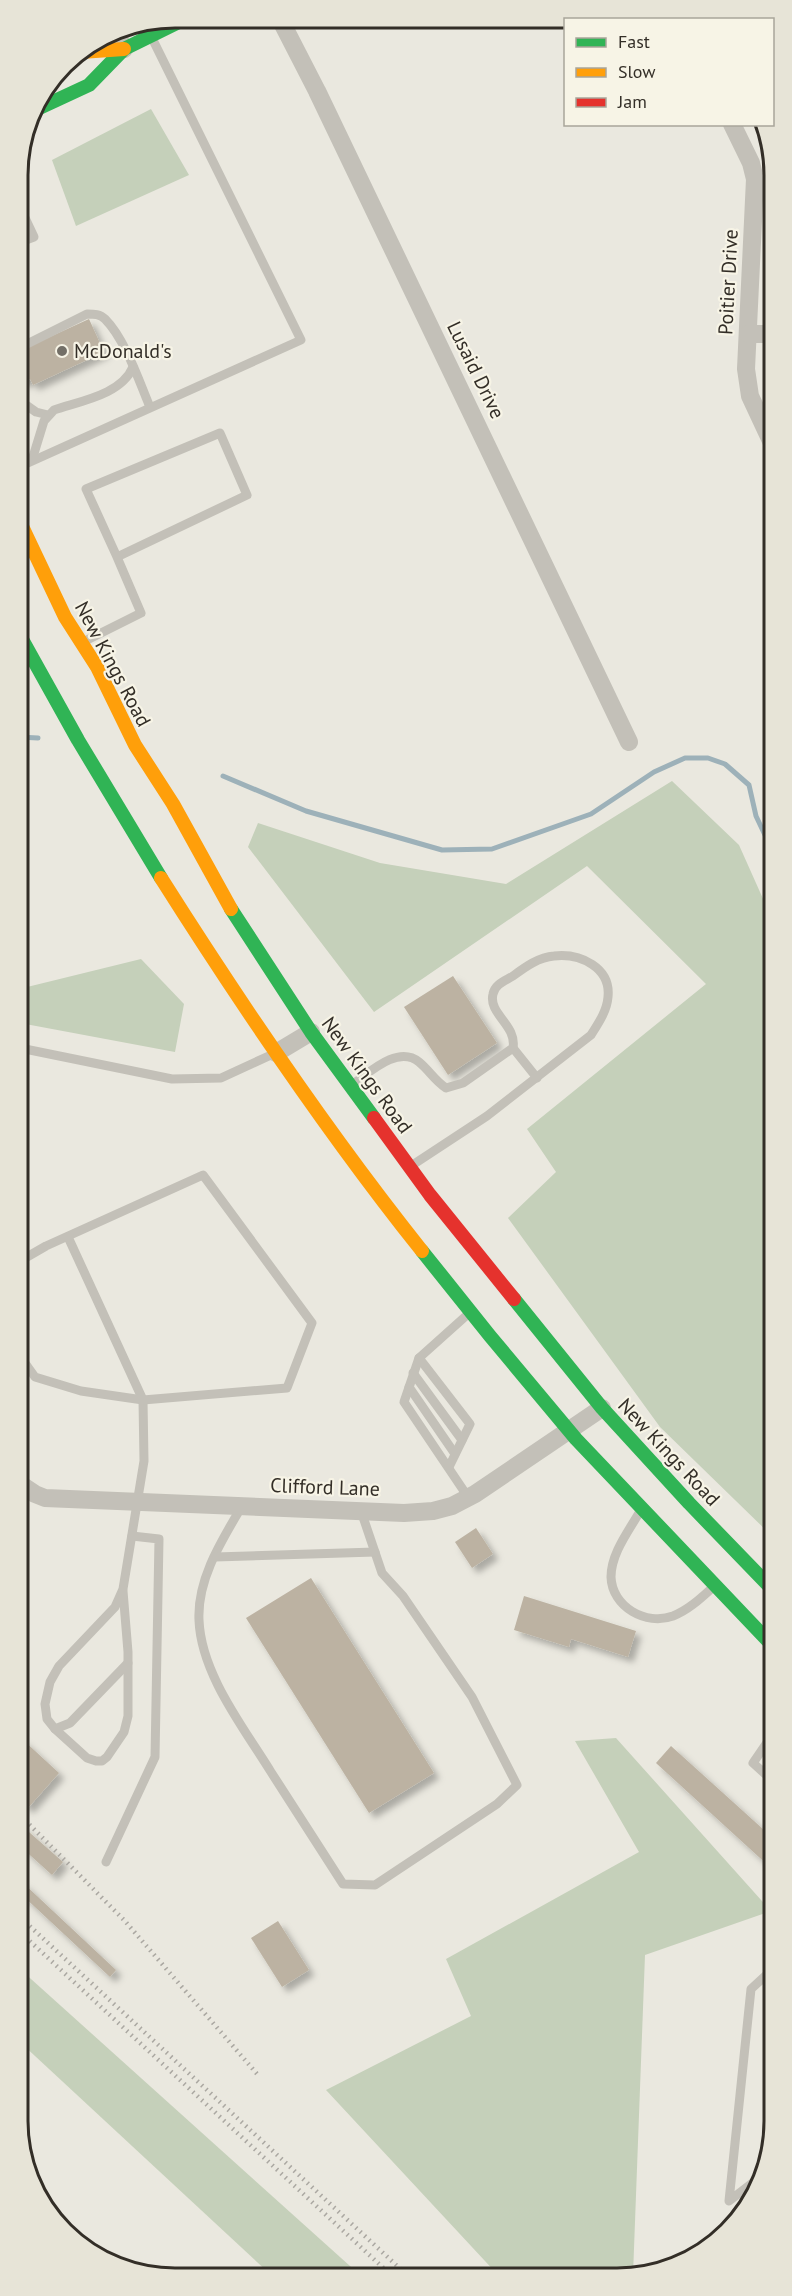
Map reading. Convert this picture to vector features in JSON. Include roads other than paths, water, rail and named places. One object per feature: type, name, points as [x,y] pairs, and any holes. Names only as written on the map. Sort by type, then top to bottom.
[{"type":"main road","points":[[47,104],[89,85],[124,49],[165,29]]},
{"type":"main road","points":[[97,51],[124,49]]},
{"type":"main road","name":"New Kings Road","points":[[29,541],[65,617],[97,667],[135,746],[173,804],[219,891],[311,1032],[430,1195],[602,1408],[763,1580]]},
{"type":"main road","points":[[29,655],[170,894],[276,1053],[348,1154],[569,1431],[763,1637]]},
{"type":"street","name":"Lusaid Drive","points":[[285,28],[629,742]]},
{"type":"street","points":[[120,40],[124,49]]},
{"type":"street","name":"Poitier Drive","points":[[733,126],[751,163],[755,179],[746,369],[750,396],[764,426]]},
{"type":"street","points":[[748,334],[764,334]]},
{"type":"street","points":[[276,1053],[311,1032]]},
{"type":"street","name":"Clifford Lane","points":[[28,1490],[45,1498],[138,1503],[404,1513],[433,1511],[452,1506],[468,1497],[602,1408]]},
{"type":"lane","points":[[29,461],[301,340],[151,36]]},
{"type":"lane","points":[[29,343],[87,314],[98,314],[104,318],[117,336],[150,407]]},
{"type":"lane","points":[[32,460],[48,415],[54,410],[120,385],[129,376],[133,367]]},
{"type":"lane","points":[[29,407],[36,412],[48,415]]},
{"type":"lane","points":[[82,643],[141,613],[86,489],[220,433],[247,495],[117,557]]},
{"type":"lane","points":[[410,1167],[487,1116],[537,1078],[591,1035],[600,1020],[608,998],[606,978],[592,964],[576,957],[554,956],[533,962],[496,987],[492,996],[494,1008],[513,1034],[513,1048],[537,1078]]},
{"type":"lane","points":[[350,1086],[390,1059],[404,1056],[418,1060],[435,1081],[446,1088],[454,1087],[513,1048]]},
{"type":"lane","points":[[29,1050],[172,1079],[221,1078],[276,1053]]},
{"type":"lane","points":[[28,1258],[203,1175],[312,1323],[287,1388],[143,1400],[81,1391],[35,1377],[28,1368]]},
{"type":"lane","points":[[68,1237],[143,1400],[144,1461],[123,1589],[128,1663],[128,1716],[124,1732],[102,1761],[87,1758],[55,1729],[47,1719],[45,1704],[50,1682],[59,1666],[115,1606],[123,1589]]},
{"type":"lane","points":[[468,1497],[404,1402],[419,1358],[471,1311]]},
{"type":"lane","points":[[419,1358],[470,1424],[449,1467]]},
{"type":"lane","points":[[413,1373],[462,1440]]},
{"type":"lane","points":[[409,1387],[455,1454]]},
{"type":"lane","points":[[242,1506],[215,1557],[201,1592],[199,1621],[204,1651],[225,1700],[343,1884],[375,1885],[497,1804],[517,1785],[472,1697],[403,1596],[382,1573],[361,1511]]},
{"type":"lane","points":[[642,1509],[616,1553],[611,1575],[613,1589],[620,1602],[642,1616],[671,1617],[685,1610],[715,1586]]},
{"type":"lane","points":[[106,1862],[155,1757],[159,1539],[132,1536]]},
{"type":"lane","points":[[215,1557],[375,1552]]},
{"type":"lane","points":[[55,1729],[70,1723],[128,1663]]},
{"type":"lane","points":[[763,1748],[753,1763],[763,1772]]},
{"type":"lane","points":[[748,2187],[729,2201],[751,1989],[763,1978]]},
{"type":"waterway","points":[[29,738],[38,738]]},
{"type":"waterway","points":[[223,776],[306,811],[442,850],[492,849],[591,814],[654,772],[685,758],[708,758],[725,764],[749,785],[756,816],[764,832]]},
{"type":"railway","points":[[28,1823],[124,1920],[258,2075]]},
{"type":"railway","points":[[28,1925],[399,2268]]},
{"type":"railway","points":[[28,1940],[383,2268]]},
{"type":"place","name":"McDonald's","points":[[62,351]]}]
